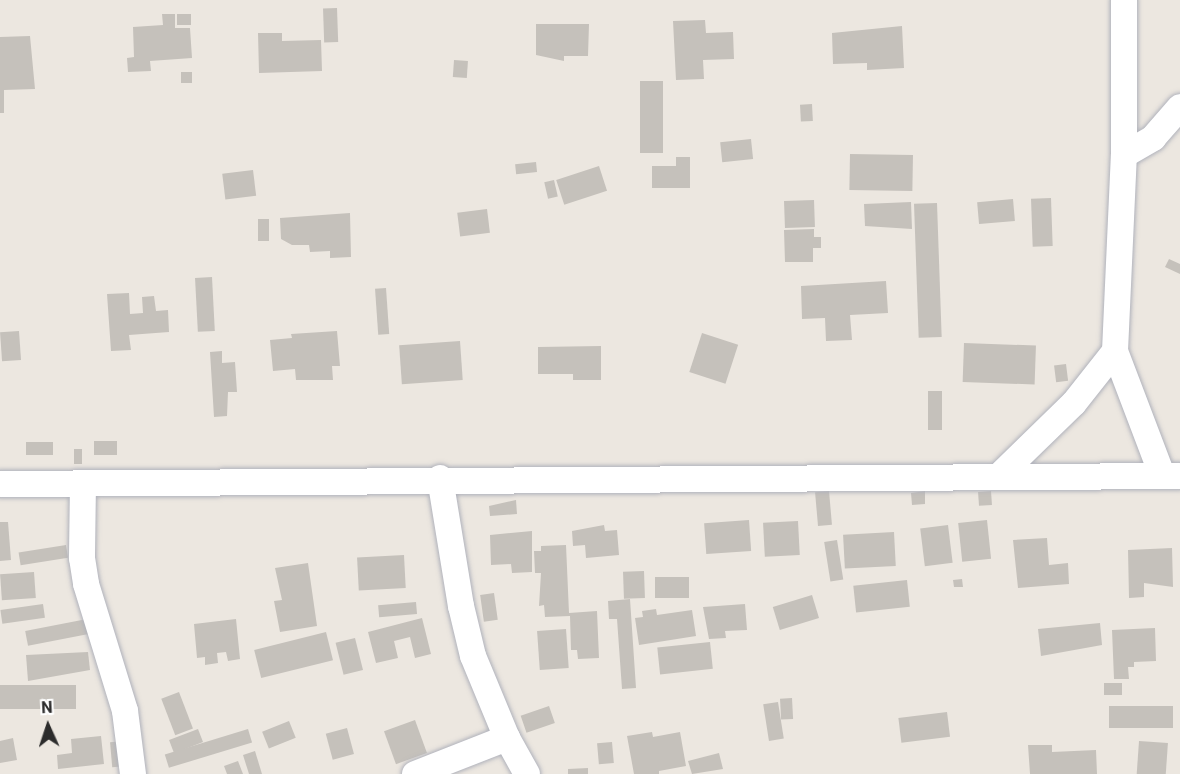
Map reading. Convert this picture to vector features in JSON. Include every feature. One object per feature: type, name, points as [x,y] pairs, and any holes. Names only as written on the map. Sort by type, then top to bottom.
[{"type":"street","points":[[0,484],[440,478],[1171,475],[1114,351],[1124,155],[1125,0]]},
{"type":"street","points":[[1124,155],[1153,138],[1180,107]]},
{"type":"street","points":[[1000,475],[1074,403],[1114,351]]},
{"type":"street","points":[[440,478],[471,646],[507,738],[527,774]]},
{"type":"street","points":[[83,483],[82,558],[86,584],[125,711],[133,774]]},
{"type":"street","points":[[415,774],[507,738]]},
{"type":"building","points":[[323,8],[337,8],[338,42],[324,42]]},
{"type":"building","points":[[162,14],[175,14],[175,28],[190,28],[192,58],[150,61],[151,71],[128,72],[127,58],[134,57],[133,27],[163,25]]},
{"type":"building","points":[[177,14],[191,14],[191,25],[177,25]]},
{"type":"building","points":[[705,20],[706,33],[733,32],[734,59],[703,60],[704,79],[676,80],[673,21]]},
{"type":"building","points":[[536,24],[589,24],[588,56],[564,56],[564,61],[536,55]]},
{"type":"building","points":[[902,26],[904,68],[867,70],[867,63],[833,64],[832,33]]},
{"type":"building","points":[[258,33],[282,33],[282,41],[321,40],[322,71],[259,73]]},
{"type":"building","points":[[30,36],[35,89],[4,90],[4,113],[0,113],[0,37]]},
{"type":"building","points":[[454,60],[468,61],[467,78],[453,77]]},
{"type":"building","points":[[181,72],[192,72],[192,83],[181,83]]},
{"type":"building","points":[[640,81],[663,81],[663,153],[640,153]]},
{"type":"building","points":[[812,104],[813,121],[801,122],[800,105]]},
{"type":"building","points":[[751,139],[753,159],[722,162],[720,142]]},
{"type":"building","points":[[850,154],[913,155],[912,191],[849,190]]},
{"type":"building","points":[[676,157],[690,157],[690,188],[652,188],[652,166],[676,166]]},
{"type":"building","points":[[536,162],[537,172],[516,174],[515,164]]},
{"type":"building","points":[[599,166],[607,191],[564,205],[556,180]]},
{"type":"building","points":[[253,170],[256,196],[225,200],[222,174]]},
{"type":"building","points":[[554,180],[558,197],[548,199],[544,182]]},
{"type":"building","points":[[1051,198],[1053,246],[1033,247],[1031,199]]},
{"type":"building","points":[[1013,199],[1015,221],[979,224],[977,202]]},
{"type":"building","points":[[814,200],[815,227],[785,228],[784,201]]},
{"type":"building","points":[[911,202],[912,229],[865,226],[864,204]]},
{"type":"building","points":[[937,203],[942,337],[919,338],[914,204]]},
{"type":"building","points":[[487,209],[490,233],[460,236],[457,213]]},
{"type":"building","points":[[350,213],[351,257],[330,258],[330,251],[310,252],[309,245],[292,245],[281,239],[280,218]]},
{"type":"building","points":[[258,219],[269,219],[269,241],[258,241]]},
{"type":"building","points":[[814,229],[814,237],[821,237],[821,248],[813,248],[813,262],[785,262],[784,230]]},
{"type":"building","points":[[1169,259],[1180,264],[1180,274],[1165,267]]},
{"type":"building","points":[[212,277],[215,331],[198,332],[195,278]]},
{"type":"building","points":[[886,281],[888,313],[850,315],[852,340],[826,341],[825,318],[802,319],[801,286]]},
{"type":"building","points":[[386,288],[389,334],[378,335],[375,289]]},
{"type":"building","points":[[129,293],[130,314],[143,313],[142,297],[154,296],[156,311],[168,310],[169,332],[129,335],[131,350],[111,351],[107,294]]},
{"type":"building","points":[[19,331],[21,360],[2,361],[0,332]]},
{"type":"building","points":[[337,331],[340,366],[332,366],[333,380],[296,380],[295,369],[273,371],[270,340],[292,338],[291,334]]},
{"type":"building","points":[[702,333],[738,345],[725,384],[689,372]]},
{"type":"building","points":[[460,341],[463,380],[402,384],[399,345]]},
{"type":"building","points":[[964,343],[1036,346],[1035,384],[963,382]]},
{"type":"building","points":[[601,346],[601,380],[573,380],[573,374],[538,374],[538,347]]},
{"type":"building","points":[[222,351],[222,363],[235,362],[237,392],[228,392],[227,416],[214,417],[210,352]]},
{"type":"building","points":[[1066,364],[1068,381],[1056,382],[1054,365]]},
{"type":"building","points":[[928,391],[942,391],[942,430],[928,430]]},
{"type":"building","points":[[94,441],[117,441],[117,455],[94,455]]},
{"type":"building","points":[[26,442],[53,442],[53,455],[26,455]]},
{"type":"building","points":[[74,449],[82,449],[82,464],[74,464]]},
{"type":"building","points":[[829,491],[832,525],[818,526],[815,492]]},
{"type":"building","points":[[925,491],[925,504],[912,505],[911,493]]},
{"type":"building","points":[[991,491],[992,505],[979,506],[978,492]]},
{"type":"building","points":[[516,500],[517,514],[490,516],[489,506]]},
{"type":"building","points":[[749,520],[751,551],[706,554],[704,523]]},
{"type":"building","points":[[987,520],[991,559],[962,562],[958,523]]},
{"type":"building","points":[[798,521],[800,555],[765,557],[763,523]]},
{"type":"building","points":[[0,522],[8,522],[11,560],[0,561]]},
{"type":"building","points":[[604,525],[605,531],[617,530],[619,555],[586,558],[585,545],[573,546],[572,531]]},
{"type":"building","points":[[948,525],[953,563],[925,566],[920,528]]},
{"type":"building","points":[[532,531],[532,572],[512,573],[511,564],[491,565],[490,535]]},
{"type":"building","points":[[894,532],[896,566],[845,569],[843,535]]},
{"type":"building","points":[[1047,538],[1049,565],[1068,563],[1069,584],[1018,588],[1013,540]]},
{"type":"building","points":[[837,540],[843,580],[830,582],[824,542]]},
{"type":"building","points":[[66,545],[68,558],[21,565],[19,553]]},
{"type":"building","points":[[566,545],[569,613],[597,611],[599,658],[578,659],[577,650],[571,650],[570,616],[545,617],[544,605],[539,606],[541,573],[535,573],[534,551],[541,551],[541,546]]},
{"type":"building","points":[[1172,548],[1173,587],[1144,583],[1144,597],[1129,598],[1128,550]]},
{"type":"building","points":[[404,555],[406,588],[359,590],[357,557]]},
{"type":"building","points":[[308,563],[317,626],[280,632],[274,601],[282,600],[275,568]]},
{"type":"building","points":[[644,571],[645,598],[624,599],[623,572]]},
{"type":"building","points":[[34,572],[36,598],[2,600],[0,574]]},
{"type":"building","points":[[655,577],[689,577],[689,598],[655,598]]},
{"type":"building","points":[[962,579],[963,587],[954,587],[953,580]]},
{"type":"building","points":[[907,580],[910,607],[856,612],[853,586]]},
{"type":"building","points":[[494,593],[498,620],[484,622],[480,595]]},
{"type":"building","points":[[812,595],[819,618],[780,630],[773,607]]},
{"type":"building","points":[[630,599],[636,688],[622,689],[617,619],[609,619],[608,601]]},
{"type":"building","points":[[416,602],[417,614],[379,617],[378,605]]},
{"type":"building","points":[[43,604],[45,618],[2,624],[0,610]]},
{"type":"building","points":[[745,604],[747,630],[725,631],[726,638],[709,639],[703,607]]},
{"type":"building","points":[[656,609],[657,615],[692,610],[696,636],[639,645],[635,618],[643,617],[642,611]]},
{"type":"building","points":[[422,618],[431,654],[415,658],[410,637],[394,641],[398,658],[376,663],[368,632]]},
{"type":"building","points":[[87,619],[90,634],[28,646],[25,631]]},
{"type":"building","points":[[236,619],[240,659],[228,661],[226,652],[217,653],[218,663],[205,665],[205,657],[197,658],[194,624]]},
{"type":"building","points":[[1100,623],[1102,645],[1041,656],[1038,629]]},
{"type":"building","points":[[1155,628],[1156,661],[1134,662],[1134,667],[1128,667],[1129,679],[1114,679],[1112,630]]},
{"type":"building","points":[[566,629],[569,668],[540,670],[537,631]]},
{"type":"building","points":[[326,632],[333,660],[261,678],[254,650]]},
{"type":"building","points":[[355,638],[363,670],[344,675],[336,643]]},
{"type":"building","points":[[710,642],[713,669],[660,674],[657,648]]},
{"type":"building","points":[[88,652],[90,670],[28,681],[26,655]]},
{"type":"building","points":[[1104,683],[1122,683],[1122,695],[1104,695]]},
{"type":"building","points":[[0,685],[76,685],[76,709],[0,709]]},
{"type":"building","points":[[179,692],[193,728],[175,735],[161,699]]},
{"type":"building","points":[[792,698],[793,719],[781,720],[780,699]]},
{"type":"building","points":[[778,702],[784,739],[769,741],[763,704]]},
{"type":"building","points":[[549,706],[555,723],[526,733],[521,716]]},
{"type":"building","points":[[1109,706],[1173,706],[1173,728],[1109,728]]},
{"type":"building","points":[[947,712],[950,737],[901,743],[898,718]]},
{"type":"building","points":[[415,720],[427,753],[396,764],[384,731]]},
{"type":"building","points":[[289,721],[296,738],[269,749],[262,732]]},
{"type":"building","points":[[347,728],[354,754],[333,760],[326,734]]},
{"type":"building","points":[[198,729],[203,742],[174,753],[169,740]]},
{"type":"building","points":[[248,729],[252,742],[169,768],[165,754]]},
{"type":"building","points":[[652,732],[653,737],[680,732],[686,766],[659,771],[659,774],[634,774],[627,736]]},
{"type":"building","points":[[101,736],[104,764],[58,769],[57,755],[72,753],[71,739]]},
{"type":"building","points":[[13,738],[17,760],[0,763],[0,741]]},
{"type":"building","points":[[125,741],[127,766],[112,767],[110,742]]},
{"type":"building","points":[[1139,741],[1168,743],[1166,774],[1137,774]]},
{"type":"building","points":[[612,742],[614,763],[599,764],[597,743]]},
{"type":"building","points":[[1028,745],[1052,745],[1052,752],[1096,750],[1097,774],[1030,774]]},
{"type":"building","points":[[255,751],[262,774],[249,774],[243,755]]},
{"type":"building","points":[[719,753],[723,769],[692,774],[688,761]]},
{"type":"building","points":[[238,761],[243,774],[227,774],[224,766]]},
{"type":"building","points":[[588,768],[588,774],[568,774],[568,769]]}]
